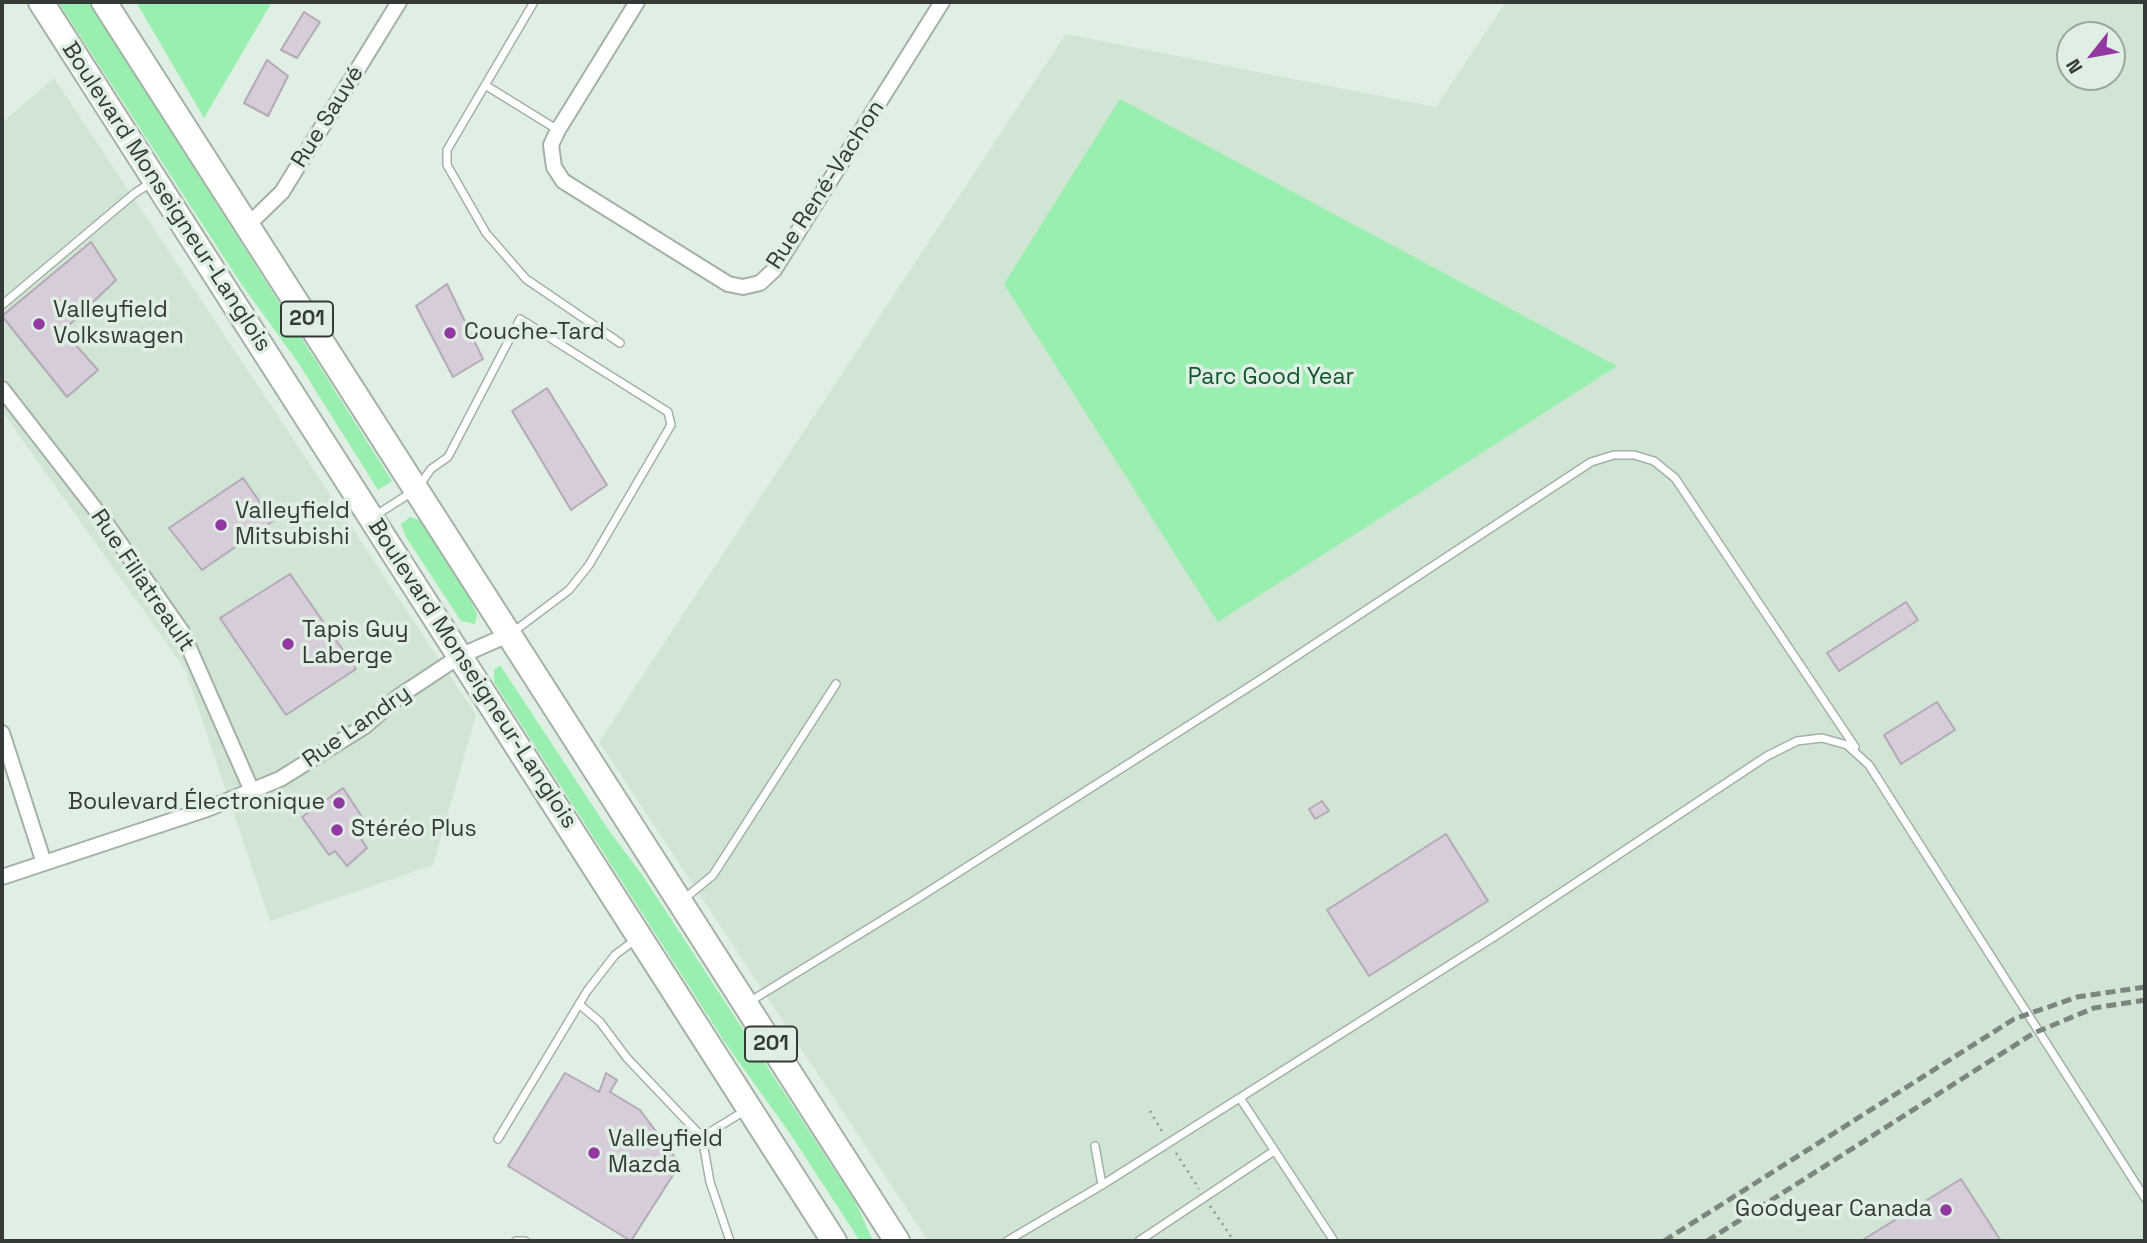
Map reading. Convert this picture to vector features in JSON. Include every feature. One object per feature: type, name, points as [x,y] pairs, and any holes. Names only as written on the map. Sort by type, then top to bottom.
[{"type":"highway","name":"Boulevard Monseigneur-Langlois","points":[[41,2],[834,1241]]},
{"type":"highway","name":"201","points":[[104,2],[897,1241]]},
{"type":"street","name":"Rue Sauvé","points":[[248,226],[282,192],[399,2]]},
{"type":"street","name":"Rue René-Vachon","points":[[637,2],[558,130],[551,145],[554,167],[563,181],[728,284],[743,287],[760,283],[774,270],[942,2]]},
{"type":"street","name":"Rue Filiatreault","points":[[2,389],[103,519],[182,632],[252,791]]},
{"type":"street","name":"Rue Landry","points":[[2,877],[280,779],[343,741],[398,697],[460,656],[510,634]]},
{"type":"street","points":[[2,733],[44,863]]},
{"type":"lane","points":[[534,2],[447,150],[447,165],[454,182],[486,233],[526,279],[620,343]]},
{"type":"lane","points":[[485,85],[558,130]]},
{"type":"lane","points":[[2,304],[135,193],[155,180]]},
{"type":"lane","points":[[372,518],[417,489],[430,469],[448,457],[520,319],[668,412],[671,425],[589,565],[569,590],[510,634]]},
{"type":"lane","points":[[745,1004],[915,900],[1263,678],[1591,462],[1614,454],[1634,455],[1654,461],[1675,478],[1879,780],[2145,1198]]},
{"type":"lane","points":[[680,901],[713,875],[836,684]]},
{"type":"lane","points":[[1007,1241],[1102,1185],[1497,935],[1767,756],[1797,741],[1822,738],[1847,745],[1859,753]]},
{"type":"lane","points":[[498,1139],[579,1004],[615,955],[640,937]]},
{"type":"lane","points":[[579,1004],[600,1022],[627,1058],[702,1137],[710,1182],[730,1241]]},
{"type":"lane","points":[[1240,1098],[1334,1241]]},
{"type":"lane","points":[[702,1137],[750,1108]]},
{"type":"lane","points":[[1095,1146],[1102,1185]]},
{"type":"lane","points":[[1139,1241],[1274,1151]]},
{"type":"lane","points":[[1149,1233],[1154,1241]]},
{"type":"lane","points":[[516,1241],[525,1241]]},
{"type":"path","points":[[1150,1111],[1234,1241]]},
{"type":"shaded area","points":[[1506,2],[2145,2],[2145,1241],[928,1241],[599,742],[1066,34],[1436,107]]},
{"type":"shaded area","points":[[54,78],[476,715],[433,865],[270,921],[185,669],[2,411],[2,123]]},
{"type":"green space","points":[[58,2],[89,2],[392,481],[378,490],[299,364],[240,282]]},
{"type":"green space","points":[[136,2],[272,2],[204,118]]},
{"type":"green space","name":"Parc Good Year","points":[[1120,99],[1617,366],[1218,622],[1004,284]]},
{"type":"green space","points":[[410,517],[422,521],[468,594],[477,614],[475,624],[461,621],[406,537],[401,524]]},
{"type":"green space","points":[[500,665],[610,832],[643,876],[856,1203],[873,1241],[860,1241],[791,1135],[726,1044],[494,682],[494,670]]},
{"type":"building","points":[[304,12],[320,22],[297,58],[281,50]]},
{"type":"building","points":[[267,60],[288,76],[268,116],[244,103]]},
{"type":"building","name":"Valleyfield Volkswagen","points":[[91,242],[116,280],[63,331],[98,370],[67,397],[2,316]]},
{"type":"building","name":"Couche-Tard","points":[[447,284],[483,359],[453,377],[416,306]]},
{"type":"building","name":"Couche-Tard","points":[[547,388],[607,485],[571,510],[512,411]]},
{"type":"building","name":"Valleyfield Mitsubishi","points":[[243,478],[273,521],[202,570],[169,528]]},
{"type":"building","name":"Tapis Guy Laberge","points":[[290,574],[356,669],[286,715],[220,618]]},
{"type":"building","points":[[1906,602],[1918,620],[1839,671],[1827,653]]},
{"type":"building","points":[[1937,702],[1955,730],[1901,764],[1884,735]]},
{"type":"building","name":"Stéréo Plus","points":[[343,788],[368,826],[358,834],[367,848],[347,866],[335,851],[329,855],[302,817]]},
{"type":"building","points":[[1322,801],[1329,811],[1315,819],[1309,809]]},
{"type":"building","points":[[1446,834],[1488,901],[1369,976],[1327,910]]},
{"type":"building","name":"Valleyfield Mazda","points":[[565,1073],[599,1092],[606,1073],[617,1080],[610,1092],[640,1110],[680,1164],[631,1241],[508,1166]]},
{"type":"building","name":"Goodyear Canada","points":[[1961,1179],[2001,1241],[1861,1241]]},
{"type":"railway","points":[[1664,1241],[2014,1019],[2077,997],[2145,987]]},
{"type":"railway","points":[[1707,1241],[2034,1033],[2094,1008],[2145,1000]]},
{"type":"place","name":"Valleyfield Volkswagen","points":[[39,324]]},
{"type":"place","name":"Couche-Tard","points":[[450,333]]},
{"type":"place","name":"Valleyfield Mitsubishi","points":[[221,525]]},
{"type":"place","name":"Tapis Guy Laberge","points":[[288,644]]},
{"type":"place","name":"Boulevard Électronique","points":[[339,803]]},
{"type":"place","name":"Stéréo Plus","points":[[337,830]]},
{"type":"place","name":"Valleyfield Mazda","points":[[594,1153]]},
{"type":"place","name":"Goodyear Canada","points":[[1946,1210]]}]
